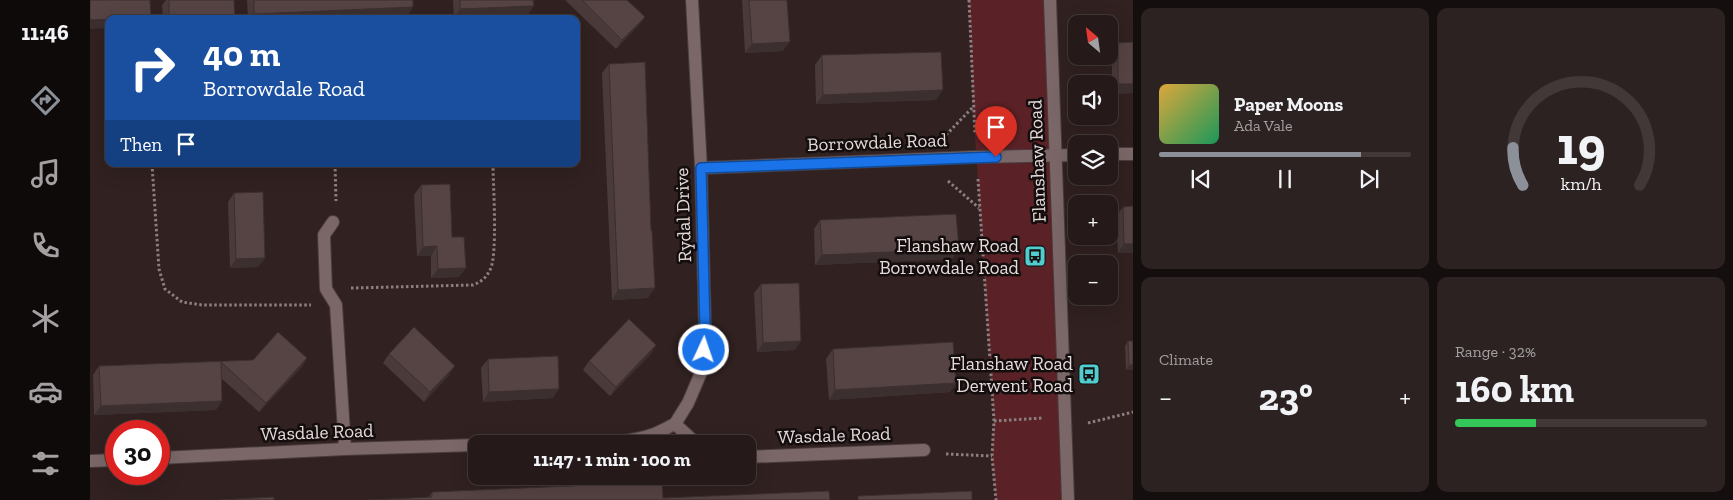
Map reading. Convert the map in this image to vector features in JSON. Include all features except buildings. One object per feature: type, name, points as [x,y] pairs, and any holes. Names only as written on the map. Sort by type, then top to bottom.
[{"type":"street","name":"Rydal Drive","points":[[675,424],[688,404],[700,375],[705,329],[701,168],[692,0]]},
{"type":"street","name":"Flanshaw Road","points":[[1050,0],[1068,500]]},
{"type":"street","points":[[1118,154],[1133,154]]},
{"type":"street","name":"Borrowdale Road","points":[[701,168],[976,157],[1068,155]]},
{"type":"street","points":[[333,222],[324,235],[326,289],[336,306],[345,449]]},
{"type":"street","points":[[650,435],[675,424],[688,435]]},
{"type":"street","name":"Wasdale Road","points":[[170,457],[468,445]]},
{"type":"street","name":"Wasdale Road","points":[[756,457],[924,450]]},
{"type":"street","points":[[90,461],[105,460]]},
{"type":"path","points":[[969,0],[976,157],[994,421],[992,456],[996,500]]},
{"type":"path","points":[[152,167],[159,269],[165,289],[182,302],[202,305],[336,306]]},
{"type":"path","points":[[333,222],[336,194],[335,167]]},
{"type":"path","points":[[326,289],[473,285],[482,281],[491,269],[494,244],[492,167]]},
{"type":"path","points":[[994,421],[1065,423],[1133,412]]},
{"type":"path","points":[[924,450],[954,455],[992,456]]},
{"type":"shaded area","points":[[969,0],[1050,0],[1068,500],[996,500],[992,456],[994,421],[973,107]]},
{"type":"place","name":"Flanshaw Road Borrowdale Road","points":[[1035,256]]},
{"type":"place","name":"Flanshaw Road Derwent Road","points":[[1089,374]]},
{"type":"route","points":[[704,350],[701,168],[996,157]]}]
